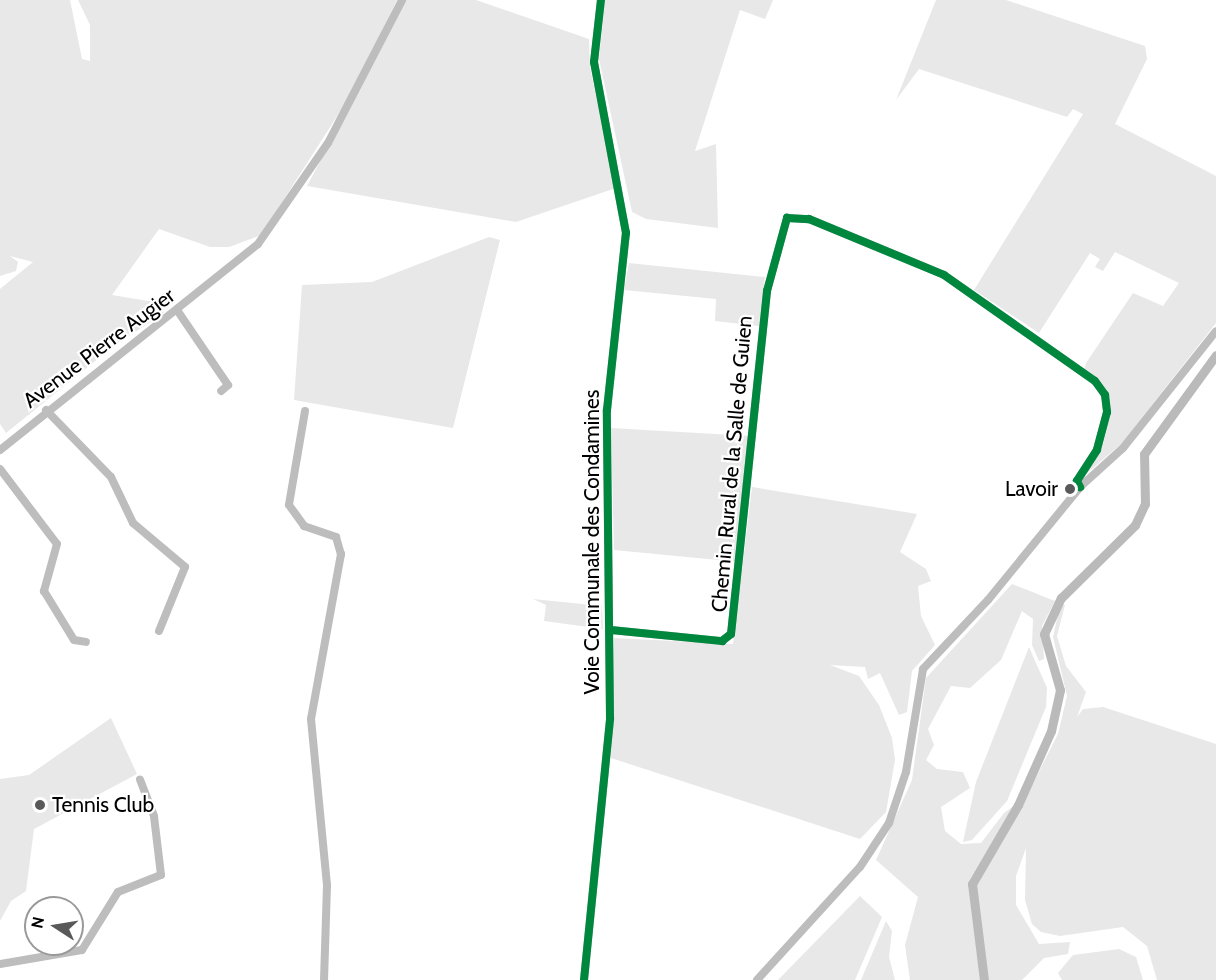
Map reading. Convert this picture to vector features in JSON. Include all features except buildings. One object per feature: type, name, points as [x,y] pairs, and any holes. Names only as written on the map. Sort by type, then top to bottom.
[{"type":"street","name":"Avenue Pierre Augier","points":[[0,450],[46,410],[177,310],[258,244],[292,200],[337,127],[402,0]]},
{"type":"street","name":"Voie Communale des Condamines","points":[[584,980],[610,718],[611,630],[607,410],[626,233],[594,62],[601,0]]},
{"type":"street","name":"Chemin Rural de la Salle de Guien","points":[[611,630],[722,641],[731,634],[767,291],[787,218],[809,219],[944,275],[1095,381],[1105,395],[1107,412],[1097,450],[1077,481],[1080,487]]},
{"type":"street","points":[[177,310],[228,385],[221,391]]},
{"type":"street","points":[[757,980],[860,867],[889,822],[906,772],[923,669],[988,600],[1080,487],[1123,448],[1216,331]]},
{"type":"street","points":[[46,410],[111,477],[133,523],[185,567],[159,631]]},
{"type":"street","points":[[305,411],[289,505],[304,526],[336,537],[341,554],[311,719],[327,885],[324,980]]},
{"type":"street","points":[[0,469],[57,544],[44,591],[74,640],[86,642]]},
{"type":"street","points":[[0,964],[82,950],[118,892],[161,875],[154,816],[140,780]]},
{"type":"shaded area","points":[[0,0],[70,0],[82,59],[90,61],[90,25],[78,0],[397,0],[350,96],[261,235],[229,247],[210,247],[159,229],[112,295],[166,304],[163,314],[115,345],[6,433],[0,424],[0,289],[33,262],[10,256],[18,262],[16,271],[0,276]]},
{"type":"shaded area","points":[[406,0],[476,0],[589,39],[590,68],[616,188],[516,222],[307,186]]},
{"type":"shaded area","points":[[605,0],[773,0],[765,19],[740,10],[695,151],[716,144],[718,228],[646,219],[632,212],[599,59]]},
{"type":"shaded area","points":[[936,0],[1006,0],[1145,46],[1147,59],[1115,124],[1216,176],[1216,323],[1122,443],[1084,476],[1103,444],[1111,412],[1109,396],[1084,370],[1086,363],[1133,293],[1163,306],[1179,283],[1115,252],[1103,271],[1095,267],[1100,259],[1090,253],[1039,333],[974,290],[1083,114],[1073,109],[1067,117],[919,69],[896,100]]},
{"type":"shaded area","points":[[489,237],[500,240],[453,428],[294,400],[302,285],[372,282]]},
{"type":"shaded area","points":[[629,263],[765,277],[759,326],[715,321],[716,299],[624,290]]},
{"type":"shaded area","points":[[611,428],[750,436],[739,562],[614,550]]},
{"type":"shaded area","points":[[752,487],[917,514],[900,552],[926,569],[931,581],[918,586],[921,616],[935,645],[912,671],[907,712],[899,715],[880,673],[868,679],[865,667],[830,665],[859,676],[879,705],[892,738],[895,760],[886,812],[860,839],[611,758],[614,638],[733,644]]},
{"type":"shaded area","points":[[1012,584],[1055,601],[1042,626],[1044,659],[1039,661],[1032,645],[1033,619],[1022,611],[1001,660],[970,688],[951,686],[928,729],[934,745],[926,760],[937,769],[963,772],[970,788],[941,807],[945,831],[961,844],[981,843],[1004,813],[1026,797],[1058,734],[1067,696],[1053,637],[1060,605],[1065,605],[1057,636],[1066,666],[1086,692],[1077,717],[1083,709],[1103,707],[1216,744],[1216,980],[1157,980],[1147,946],[1123,927],[1060,936],[1041,932],[1032,924],[1025,900],[1026,848],[1016,876],[1016,905],[1039,944],[1070,942],[1068,954],[1044,958],[1022,980],[910,980],[905,945],[918,897],[876,860],[912,780],[926,678]]},
{"type":"shaded area","points":[[533,599],[602,606],[603,629],[544,621],[546,605]]},
{"type":"shaded area","points":[[1029,647],[1047,688],[1046,707],[1007,801],[972,840],[963,842],[976,782]]},
{"type":"shaded area","name":"Tennis Club","points":[[111,718],[137,774],[34,829],[26,891],[11,901],[0,921],[0,779],[29,775]]},
{"type":"shaded area","points":[[860,896],[882,917],[855,980],[778,980]]},
{"type":"shaded area","points":[[886,921],[892,931],[889,957],[895,980],[861,980]]},
{"type":"shaded area","points":[[1119,949],[1136,957],[1143,980],[1062,980],[1058,973],[1073,955]]},
{"type":"waterway","points":[[984,980],[972,884],[1018,805],[1051,731],[1060,690],[1044,634],[1061,598],[1135,525],[1145,504],[1144,454],[1216,355]]},
{"type":"cycle path","points":[[584,980],[610,718],[607,410],[626,233],[594,62],[601,0]]},
{"type":"cycle path","points":[[611,630],[722,641],[731,634],[767,291],[787,218],[809,219],[944,275],[1095,381],[1105,395],[1107,412],[1097,450],[1077,481],[1080,487]]},
{"type":"place","name":"Lavoir","points":[[1070,489]]},
{"type":"place","name":"Tennis Club","points":[[40,805]]}]
